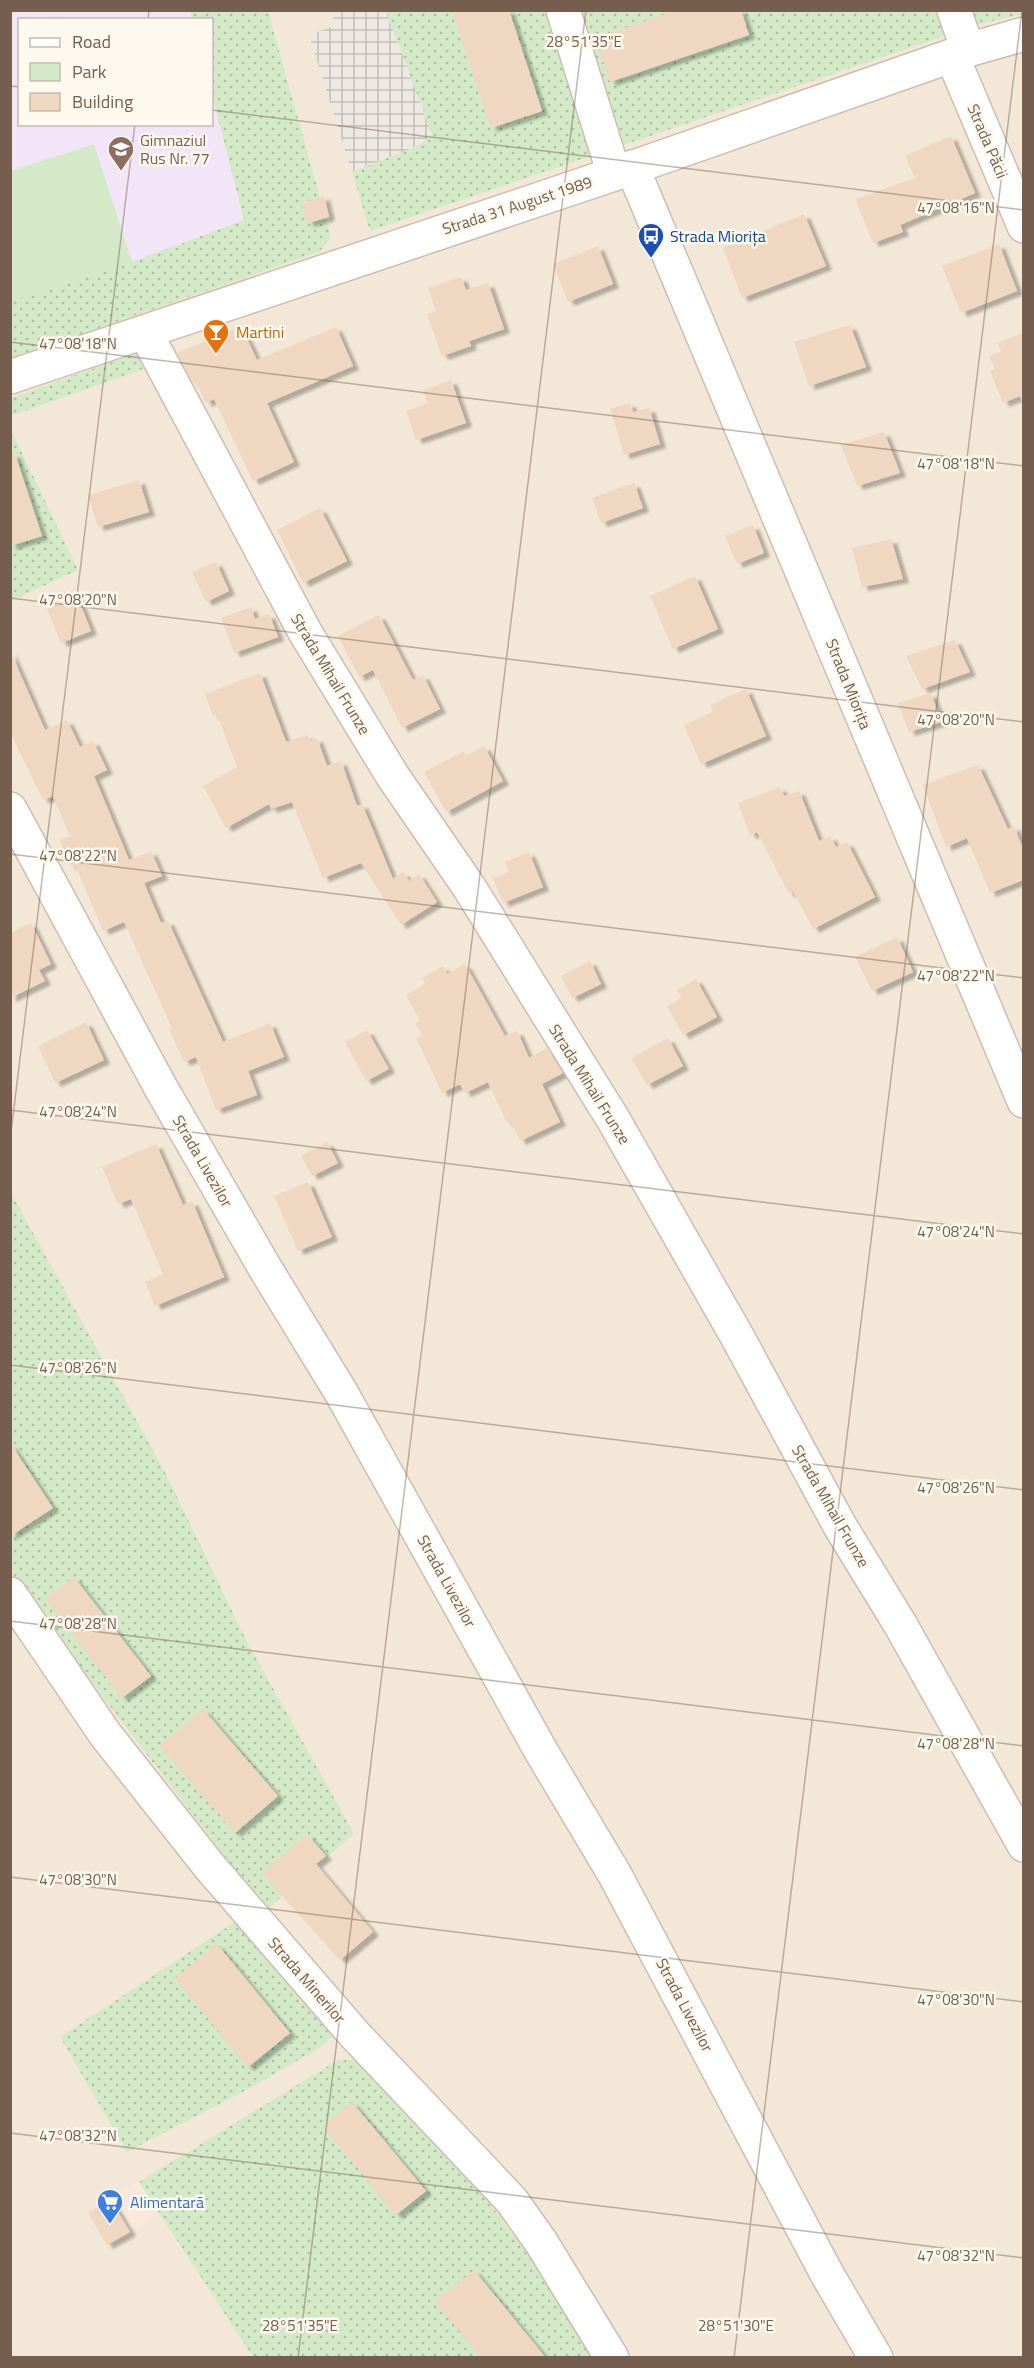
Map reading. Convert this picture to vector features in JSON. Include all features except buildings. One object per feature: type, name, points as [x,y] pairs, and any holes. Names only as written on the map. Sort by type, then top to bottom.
[{"type":"street","name":"Strada Miorița","points":[[563,10],[623,170],[1023,1101]]},
{"type":"street","name":"Strada Păcii","points":[[954,10],[960,53],[1023,226]]},
{"type":"street","name":"Strada 31 August 1989","points":[[10,377],[623,170],[960,53],[1023,34]]},
{"type":"street","name":"Strada Mihail Frunze","points":[[145,332],[305,632],[392,775],[469,888],[613,1119],[738,1338],[840,1526],[906,1634],[1023,1845]]},
{"type":"street","name":"Strada Livezilor","points":[[10,809],[161,1088],[265,1268],[342,1394],[541,1751],[615,1875],[827,2274],[876,2358]]},
{"type":"street","name":"Strada Minerilor","points":[[10,1594],[105,1734],[210,1867],[355,2036],[512,2201],[541,2242],[612,2358]]},
{"type":"shaded area","name":"Gimnaziul Rus Nr. 77","points":[[10,11],[190,11],[192,18],[18,18],[18,126],[213,126],[213,98],[245,220],[132,262],[11,301]]},
{"type":"shaded area","points":[[11,11],[1023,11],[1023,2357],[11,2357]]},
{"type":"shaded area","points":[[331,11],[386,11],[432,134],[420,145],[352,172],[309,35],[336,25]]},
{"type":"shaded area","points":[[139,2182],[159,2214],[107,2245],[88,2213]]},
{"type":"green space","points":[[190,11],[268,11],[331,237],[319,252],[11,358],[10,301],[132,262],[244,220],[213,98],[213,18],[192,18]]},
{"type":"green space","points":[[386,11],[1023,11],[1023,14],[980,24],[370,231],[352,172],[420,145],[432,134]]},
{"type":"green space","points":[[94,144],[132,262],[11,301],[11,171]]},
{"type":"green space","points":[[137,353],[154,365],[11,416],[11,398]]},
{"type":"green space","points":[[10,428],[78,570],[11,601],[10,601]]},
{"type":"green space","points":[[10,1191],[165,1472],[245,1638],[354,1834],[266,1910],[27,1598],[11,1572]]},
{"type":"green space","points":[[238,1920],[327,2019],[333,2035],[321,2047],[250,2088],[127,2152],[60,2037]]},
{"type":"green space","points":[[338,2060],[360,2060],[483,2195],[567,2304],[598,2357],[253,2357],[139,2182]]},
{"type":"place","name":"Gimnaziul Rus Nr. 77","points":[[121,172]]},
{"type":"place","name":"Strada Miorița","points":[[651,259]]},
{"type":"place","name":"Martini","points":[[216,355]]},
{"type":"place","name":"Alimentară","points":[[110,2225]]}]
